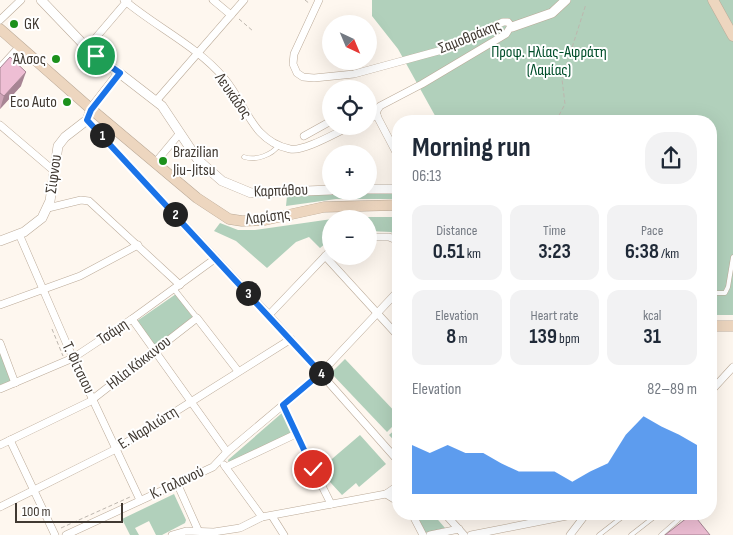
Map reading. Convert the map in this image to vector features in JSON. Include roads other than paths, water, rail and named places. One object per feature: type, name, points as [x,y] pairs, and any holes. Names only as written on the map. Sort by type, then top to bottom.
[{"type":"main road","points":[[714,0],[733,36]]},
{"type":"main road","name":"Λαρίσης","points":[[0,29],[91,110],[205,205],[228,219],[236,221],[269,220],[335,206],[392,206]]},
{"type":"main road","points":[[717,326],[733,326]]},
{"type":"street","points":[[0,20],[21,0]]},
{"type":"street","name":"Καρπάθου","points":[[41,0],[87,48],[156,101],[167,112],[205,168],[222,180],[240,190],[256,193],[322,190]]},
{"type":"street","points":[[213,0],[232,14]]},
{"type":"street","points":[[156,101],[244,0]]},
{"type":"street","name":"Σαμοθράκης","points":[[319,0],[293,59],[297,73],[303,77],[327,78],[354,74],[458,45],[503,22],[508,22],[512,27],[506,34],[430,80],[382,104],[377,110]]},
{"type":"street","points":[[512,27],[552,13],[566,0]]},
{"type":"street","points":[[87,48],[126,1]]},
{"type":"street","name":"Λευκάδος","points":[[126,1],[197,54],[225,79],[252,124],[279,145]]},
{"type":"street","points":[[0,68],[20,46]]},
{"type":"street","name":"Σίφνου","points":[[0,241],[19,234],[39,222],[48,208],[60,142],[87,120],[91,110],[120,73]]},
{"type":"street","points":[[377,118],[392,145]]},
{"type":"street","points":[[87,120],[291,339],[392,454]]},
{"type":"street","points":[[0,125],[54,171]]},
{"type":"street","points":[[304,136],[322,126]]},
{"type":"street","points":[[155,163],[180,133]]},
{"type":"street","points":[[279,145],[290,149],[299,149],[331,135]]},
{"type":"street","points":[[377,189],[392,189]]},
{"type":"street","points":[[48,208],[86,200],[138,245],[177,287],[197,318],[238,371]]},
{"type":"street","name":"Τ. Φίτσιου","points":[[19,234],[73,358],[140,500]]},
{"type":"street","points":[[377,237],[392,238]]},
{"type":"street","points":[[0,305],[80,276],[138,245]]},
{"type":"street","name":"Τσάμη","points":[[0,389],[73,358],[132,319],[216,258]]},
{"type":"street","points":[[269,315],[322,259]]},
{"type":"street","points":[[333,265],[392,330]]},
{"type":"street","name":"Κ. Γαλανού","points":[[66,535],[206,471],[321,373],[392,297]]},
{"type":"street","name":"Ηλία Κόκκινου","points":[[0,445],[93,399],[197,318]]},
{"type":"street","points":[[132,319],[227,452]]},
{"type":"street","name":"Ε. Ναρλιώτη","points":[[0,507],[116,449],[291,339]]},
{"type":"street","points":[[0,343],[16,383]]},
{"type":"street","points":[[717,384],[733,367]]},
{"type":"street","points":[[283,405],[330,504]]},
{"type":"street","points":[[226,467],[296,434]]},
{"type":"street","points":[[10,440],[33,491],[56,533]]},
{"type":"street","points":[[219,461],[226,467],[262,517]]},
{"type":"street","points":[[177,483],[198,530]]},
{"type":"street","points":[[172,535],[198,530],[214,532],[240,528],[262,517],[386,494],[392,490]]},
{"type":"street","points":[[386,494],[392,498]]},
{"type":"street","points":[[272,516],[284,535]]},
{"type":"street","points":[[415,520],[423,535]]},
{"type":"street","points":[[451,520],[464,535]]},
{"type":"street","points":[[471,535],[547,520]]},
{"type":"street","points":[[570,535],[581,520]]},
{"type":"street","points":[[430,535],[459,529]]},
{"type":"lane","points":[[244,157],[261,157],[274,151],[279,145]]},
{"type":"lane","points":[[717,293],[725,293],[728,287],[733,257]]},
{"type":"lane","points":[[600,535],[619,520]]},
{"type":"lane","points":[[631,535],[649,520]]},
{"type":"lane","points":[[661,535],[678,520]]},
{"type":"place","name":"GK","points":[[14,24]]},
{"type":"place","name":"Άλσος","points":[[56,59]]},
{"type":"place","name":"Eco Auto","points":[[67,102]]},
{"type":"place","name":"Brazilian Jiu-Jitsu","points":[[163,161]]},
{"type":"park label","name":"Προφ. Ηλίας-Αφράτη (Λαμίας)","points":[[549,61]]}]
